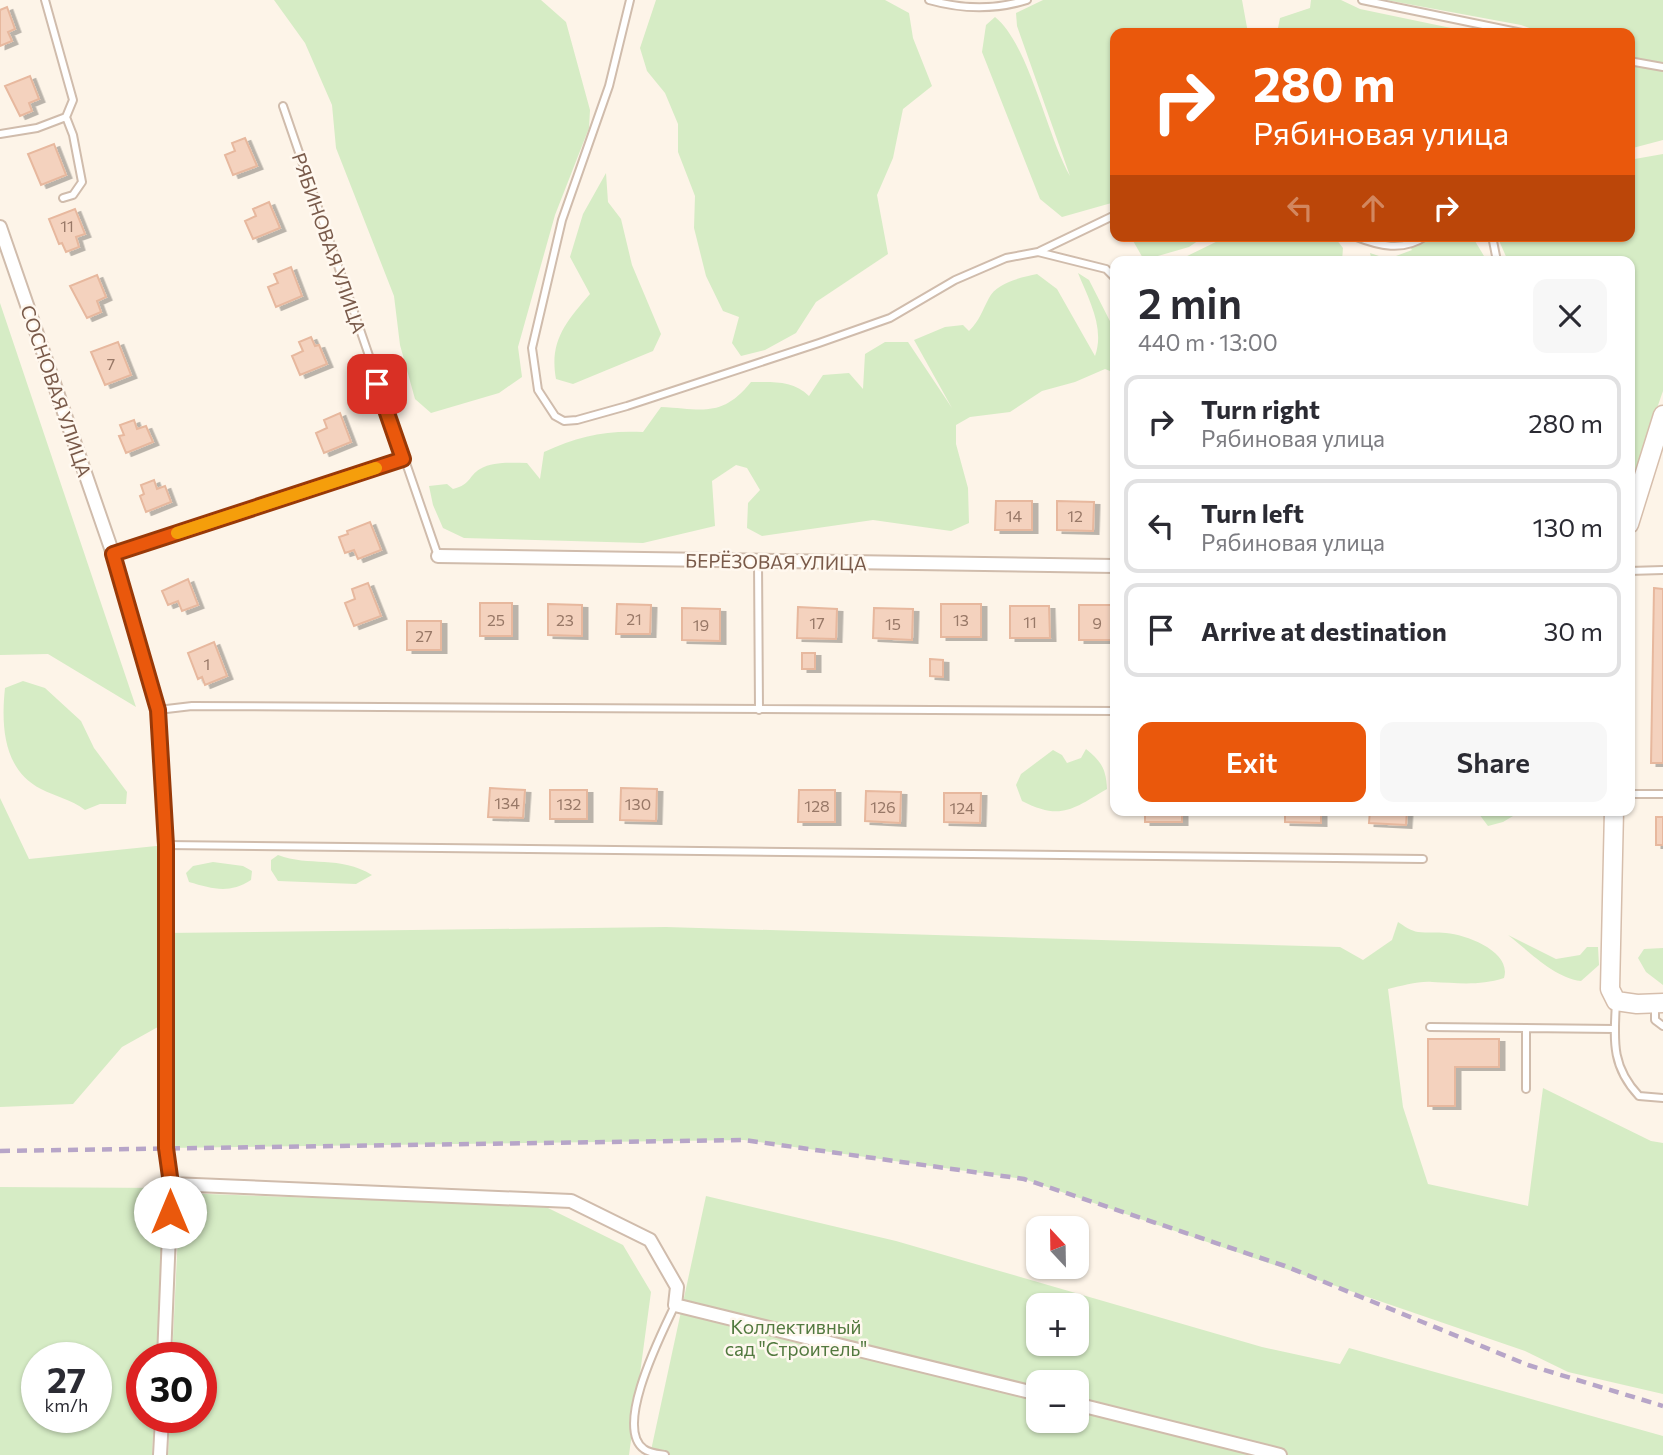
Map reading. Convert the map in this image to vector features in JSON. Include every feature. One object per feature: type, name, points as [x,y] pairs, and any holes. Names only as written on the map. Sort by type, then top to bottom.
[{"type":"street","name":"СОСНОВАЯ УЛИЦА","points":[[0,227],[113,554],[158,710],[166,845],[166,1148],[171,1184],[165,1342]]},
{"type":"street","points":[[1635,505],[1663,415]]},
{"type":"street","name":"БЕРЁЗОВАЯ УЛИЦА","points":[[438,556],[1110,566]]},
{"type":"street","points":[[1614,816],[1611,989],[1616,1000],[1659,1003]]},
{"type":"street","points":[[171,1184],[571,1201],[650,1240],[677,1287],[675,1306],[1026,1391]]},
{"type":"street","points":[[1089,1407],[1280,1455]]},
{"type":"street","points":[[160,1455],[161,1433]]},
{"type":"lane","points":[[44,0],[73,100],[66,117],[73,135],[82,182],[73,195],[63,198]]},
{"type":"lane","points":[[630,0],[609,86],[562,220],[531,348],[538,390],[555,416],[564,421],[627,406],[890,318],[955,280],[1006,258],[1038,252],[1110,217]]},
{"type":"lane","points":[[929,0],[953,6],[997,6],[1027,0]]},
{"type":"lane","points":[[1362,0],[1488,28]]},
{"type":"lane","points":[[1635,62],[1663,67]]},
{"type":"lane","name":"РЯБИНОВАЯ УЛИЦА","points":[[283,106],[438,556]]},
{"type":"lane","points":[[0,134],[37,128],[66,117]]},
{"type":"lane","points":[[1368,242],[1378,246],[1417,242]]},
{"type":"lane","points":[[1038,252],[1106,269],[1110,273]]},
{"type":"lane","points":[[113,554],[403,459]]},
{"type":"lane","points":[[758,562],[759,710]]},
{"type":"lane","points":[[1635,570],[1663,570]]},
{"type":"lane","points":[[158,710],[192,706],[1110,711]]},
{"type":"lane","points":[[1635,794],[1663,794]]},
{"type":"lane","points":[[166,845],[1423,859]]},
{"type":"lane","points":[[1616,1000],[1615,1059],[1627,1083],[1639,1096],[1663,1098]]},
{"type":"lane","points":[[1659,1003],[1655,1020],[1663,1026]]},
{"type":"lane","points":[[1430,1027],[1614,1029]]},
{"type":"lane","points":[[1526,1028],[1526,1089]]},
{"type":"lane","points":[[665,1455],[645,1450],[637,1440],[634,1416],[651,1354],[675,1306]]},
{"type":"green space","points":[[274,0],[541,0],[566,22],[590,110],[589,128],[555,215],[518,347],[522,377],[499,393],[431,413],[415,399],[400,345],[394,296],[336,148],[332,105],[305,43]]},
{"type":"green space","points":[[656,0],[885,0],[909,13],[913,38],[932,86],[903,109],[893,158],[877,195],[888,254],[816,302],[796,333],[765,350],[741,356],[732,343],[739,317],[723,311],[706,276],[694,228],[695,196],[678,152],[678,124],[665,93],[647,71],[640,48]]},
{"type":"green space","points":[[1043,0],[1242,0],[1247,28],[1110,28],[1110,203],[1062,217],[1040,199],[982,52],[986,25],[995,17],[1007,30],[1028,69],[1070,176],[1017,26],[1016,13]]},
{"type":"green space","points":[[1311,0],[1341,0],[1360,9],[1451,28],[1278,28],[1280,18],[1310,8]]},
{"type":"green space","points":[[1386,0],[1663,0],[1663,140],[1635,147],[1635,28],[1529,28]]},
{"type":"green space","points":[[1663,154],[1663,391],[1635,471],[1635,256],[1506,256],[1500,242],[1635,242],[1635,159]]},
{"type":"green space","points":[[606,173],[608,202],[621,219],[632,265],[661,334],[653,351],[573,384],[556,379],[554,366],[557,343],[567,323],[590,294],[570,257],[583,214]]},
{"type":"green space","points":[[1134,242],[1196,242],[1189,247],[1158,256],[1142,256]]},
{"type":"green space","points":[[1216,242],[1338,242],[1343,248],[1342,256],[1187,256]]},
{"type":"green space","points":[[1407,242],[1476,242],[1484,256],[1396,256],[1412,250]]},
{"type":"green space","points":[[1078,273],[1089,280],[1110,321],[1110,371],[1105,369],[1075,382],[1042,391],[1010,412],[970,417],[956,425],[956,444],[968,488],[969,523],[951,531],[873,520],[762,536],[747,528],[748,503],[760,490],[747,468],[736,465],[712,481],[715,526],[643,543],[464,538],[443,528],[433,505],[429,486],[447,484],[453,489],[464,485],[480,469],[503,463],[527,463],[540,479],[544,452],[592,435],[643,432],[661,407],[711,409],[721,406],[741,393],[751,382],[789,385],[809,396],[823,375],[849,373],[863,389],[865,354],[885,342],[908,342],[952,408],[914,340],[945,327],[963,325],[969,331],[997,288],[1037,274],[1057,289],[1095,356],[1098,335],[1091,304]]},
{"type":"green space","points":[[0,303],[136,707],[48,654],[0,655]]},
{"type":"green space","points":[[23,681],[45,688],[81,721],[94,748],[127,792],[126,804],[100,804],[85,810],[28,781],[12,758],[7,745],[4,717],[5,688]]},
{"type":"green space","points":[[1086,749],[1102,766],[1107,789],[1066,810],[1047,810],[1022,801],[1016,785],[1021,774],[1053,750],[1062,755],[1067,763],[1081,758]]},
{"type":"green space","points":[[0,798],[29,859],[166,845],[165,933],[666,927],[1340,947],[1363,960],[1392,940],[1398,922],[1415,931],[1465,937],[1495,953],[1505,969],[1504,978],[1477,983],[1421,982],[1388,989],[1403,1107],[1428,1184],[1528,1206],[1543,1088],[1651,1141],[1663,1143],[1663,1394],[1568,1372],[1525,1351],[1024,1179],[744,1140],[166,1148],[165,1023],[122,1047],[73,1104],[0,1107]]},
{"type":"green space","points":[[1480,816],[1513,816],[1503,822],[1488,826]]},
{"type":"green space","points":[[278,855],[348,865],[372,875],[356,884],[278,881],[271,870],[271,860]]},
{"type":"green space","points":[[213,862],[243,866],[252,871],[251,880],[228,889],[189,882],[186,873],[193,866]]},
{"type":"green space","points":[[1508,935],[1556,959],[1580,955],[1587,947],[1598,947],[1599,965],[1581,981],[1571,979],[1542,963]]},
{"type":"green space","points":[[1663,948],[1663,985],[1646,972],[1638,958],[1644,949]]},
{"type":"green space","points":[[0,1187],[165,1188],[158,1342],[126,1342],[126,1433],[153,1433],[152,1455],[0,1455]]},
{"type":"green space","points":[[180,1193],[544,1206],[623,1245],[651,1292],[629,1455],[168,1455],[169,1433],[217,1433],[217,1342],[173,1342]]},
{"type":"green space","name":"Коллективный сад \"Строитель\"","points":[[706,1196],[896,1241],[1076,1293],[1026,1293],[1026,1356],[1089,1356],[1089,1297],[1262,1347],[1340,1364],[1349,1348],[1663,1436],[1663,1455],[650,1455]]},
{"type":"building","points":[[7,7],[15,29],[8,32],[12,41],[0,46],[0,10]]},
{"type":"building","points":[[30,76],[39,99],[29,103],[32,111],[20,116],[5,86]]},
{"type":"building","points":[[245,138],[257,166],[233,175],[225,155],[235,151],[232,143]]},
{"type":"building","points":[[54,144],[66,175],[41,185],[28,154]]},
{"type":"building","points":[[269,202],[280,228],[253,239],[245,221],[256,216],[253,209]]},
{"type":"building","points":[[75,209],[85,234],[76,237],[79,247],[66,252],[62,243],[59,244],[49,219]]},
{"type":"building","points":[[291,267],[302,296],[276,307],[268,287],[278,283],[274,274]]},
{"type":"building","points":[[97,275],[106,297],[97,301],[101,312],[87,318],[70,286]]},
{"type":"building","points":[[311,337],[315,346],[319,345],[327,364],[300,375],[292,356],[303,351],[299,342]]},
{"type":"building","points":[[118,342],[131,375],[105,385],[91,352]]},
{"type":"building","points":[[340,413],[351,442],[324,453],[316,433],[327,428],[324,420]]},
{"type":"building","points":[[134,420],[137,429],[146,426],[153,442],[126,453],[119,436],[124,435],[120,425]]},
{"type":"building","points":[[154,480],[157,489],[165,486],[171,502],[146,512],[140,496],[144,494],[141,485]]},
{"type":"building","points":[[996,501],[1032,501],[1032,530],[995,530]]},
{"type":"building","points":[[1057,501],[1094,502],[1093,531],[1057,530]]},
{"type":"building","points":[[370,522],[381,550],[358,559],[354,550],[345,553],[339,537]]},
{"type":"building","points":[[188,579],[198,605],[182,611],[178,601],[168,605],[162,591]]},
{"type":"building","points":[[368,583],[381,616],[354,626],[345,603],[355,599],[352,589]]},
{"type":"building","points":[[1654,588],[1663,589],[1663,763],[1651,763]]},
{"type":"building","points":[[480,603],[512,603],[512,636],[480,636]]},
{"type":"building","points":[[548,604],[582,605],[582,636],[548,635]]},
{"type":"building","points":[[617,604],[651,605],[650,634],[616,634]]},
{"type":"building","points":[[941,604],[981,604],[981,637],[941,637]]},
{"type":"building","points":[[1079,605],[1110,605],[1110,640],[1079,640]]},
{"type":"building","points":[[1010,606],[1049,606],[1050,638],[1010,638]]},
{"type":"building","points":[[798,607],[837,609],[836,639],[797,638]]},
{"type":"building","points":[[682,608],[720,609],[720,641],[682,640]]},
{"type":"building","points":[[874,608],[913,609],[912,640],[873,638]]},
{"type":"building","points":[[407,621],[441,621],[441,650],[407,650]]},
{"type":"building","points":[[214,642],[227,676],[205,685],[202,677],[198,679],[188,653]]},
{"type":"building","points":[[802,653],[815,653],[815,669],[802,669]]},
{"type":"building","points":[[930,659],[943,660],[943,677],[930,676]]},
{"type":"building","points":[[490,788],[525,790],[523,818],[488,817]]},
{"type":"building","points":[[621,788],[657,789],[656,821],[620,820]]},
{"type":"building","points":[[550,790],[587,790],[587,819],[550,819]]},
{"type":"building","points":[[799,790],[835,790],[835,822],[798,822]]},
{"type":"building","points":[[866,791],[901,792],[900,823],[865,821]]},
{"type":"building","points":[[944,793],[981,793],[980,823],[944,822]]},
{"type":"building","points":[[1145,816],[1182,816],[1182,822],[1145,822]]},
{"type":"building","points":[[1285,816],[1321,816],[1321,823],[1285,822]]},
{"type":"building","points":[[1370,816],[1407,816],[1406,825],[1369,823]]},
{"type":"building","points":[[1656,817],[1663,817],[1663,845],[1656,845]]},
{"type":"building","points":[[1428,1039],[1499,1039],[1499,1067],[1455,1067],[1455,1106],[1428,1106]]},
{"type":"railway","points":[[0,1151],[744,1140],[1024,1179],[1285,1266],[1528,1365],[1663,1406]]},
{"type":"slow traffic","points":[[177,533],[376,468]]},
{"type":"route","points":[[170,1212],[171,1184],[166,1148],[166,845],[158,710],[113,554],[403,459],[377,384]]}]
